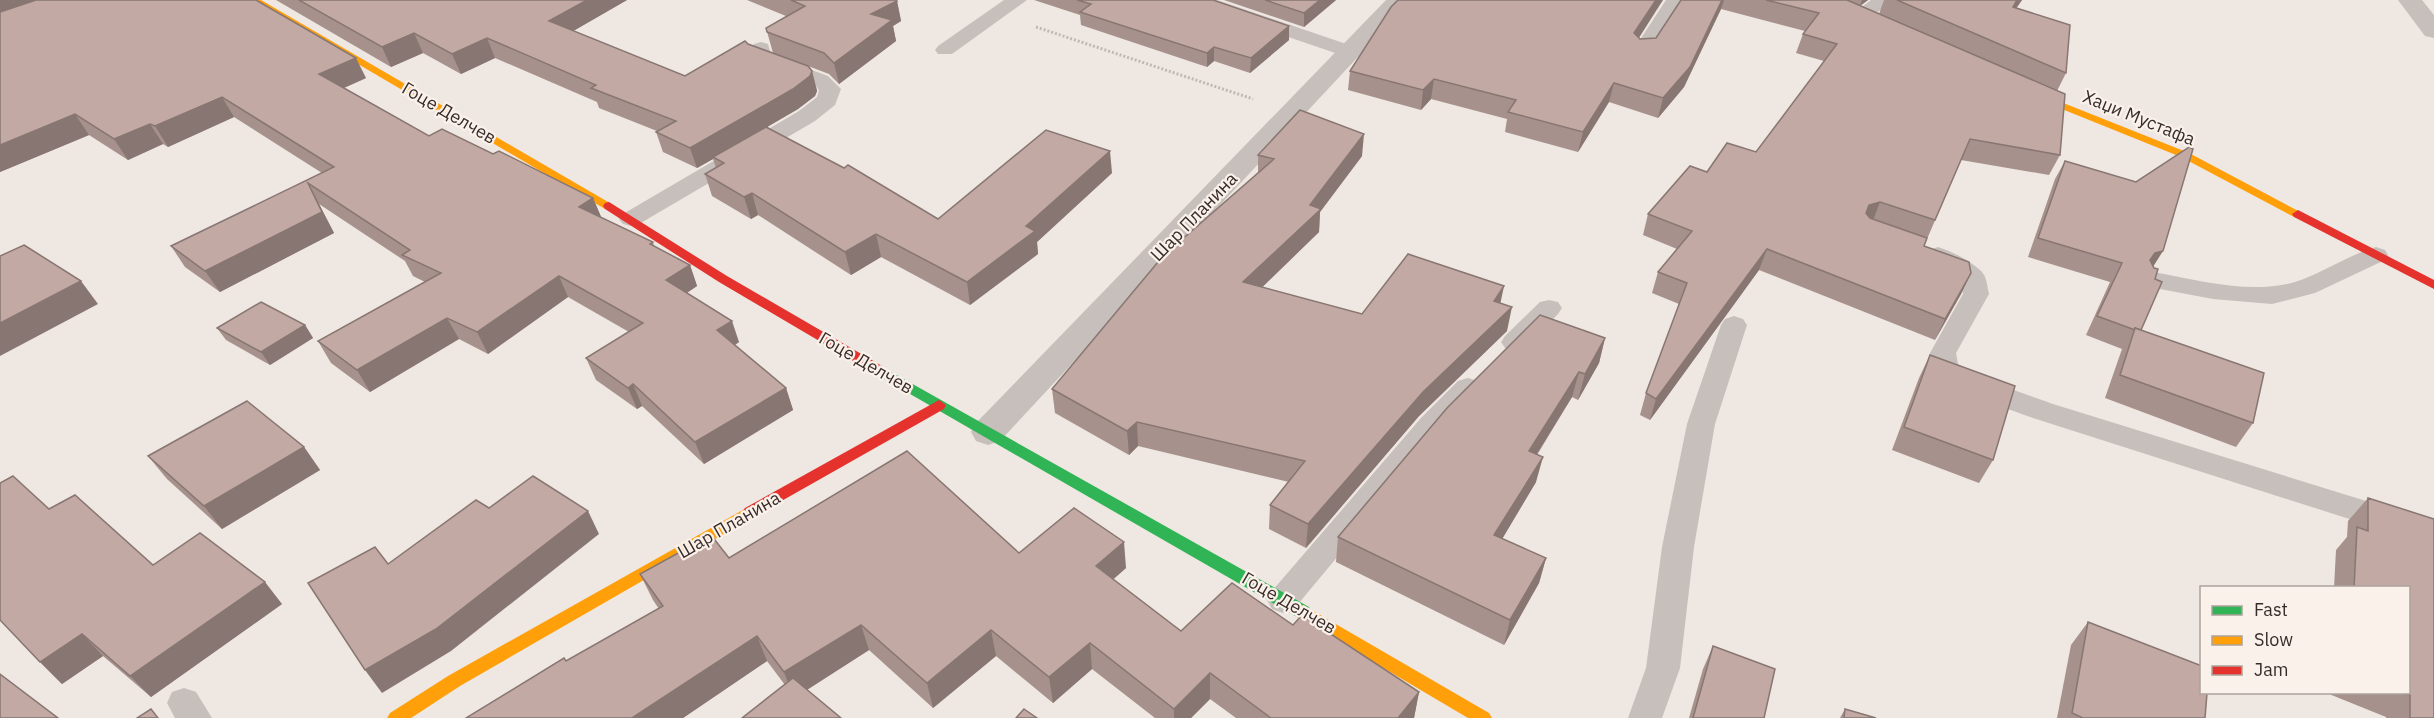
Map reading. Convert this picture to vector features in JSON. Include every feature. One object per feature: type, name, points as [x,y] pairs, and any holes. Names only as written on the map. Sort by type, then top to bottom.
[{"type":"street","name":"Гоце Делчев","points":[[254,0],[631,219],[723,279],[939,405],[1283,600],[1483,718]]},
{"type":"street","name":"Шар Планина","points":[[988,432],[1399,0]]},
{"type":"street","points":[[2410,0],[2434,32]]},
{"type":"street","name":"Хаџи Мустафа","points":[[2009,84],[2185,155],[2434,285]]},
{"type":"street","name":"Шар Планина","points":[[396,718],[464,675],[939,405]]},
{"type":"lane","points":[[945,50],[1017,0]]},
{"type":"lane","points":[[1198,0],[1351,52]]},
{"type":"lane","points":[[1642,52],[1676,0]]},
{"type":"lane","points":[[1858,15],[1884,0]]},
{"type":"lane","points":[[631,219],[807,116],[827,100],[830,89],[821,81],[761,58],[761,48]]},
{"type":"lane","points":[[1914,247],[1946,258],[1972,276],[1976,294],[1943,353],[1946,369],[1962,382],[2054,414],[2434,534]]},
{"type":"lane","points":[[2152,280],[2212,291],[2272,296],[2306,288],[2376,255]]},
{"type":"lane","points":[[1283,600],[1431,425],[1549,308]]},
{"type":"lane","points":[[1645,718],[1663,668],[1678,547],[1701,424],[1734,325]]},
{"type":"path","points":[[997,14],[1294,112]]},
{"type":"building","points":[[36,0],[256,0],[356,58],[319,74],[429,136],[442,129],[493,154],[499,151],[593,198],[579,207],[653,242],[650,244],[690,265],[666,280],[732,321],[717,330],[786,388],[695,442],[633,384],[628,388],[586,358],[643,323],[559,276],[477,332],[447,318],[357,370],[318,341],[441,273],[402,255],[410,250],[308,183],[322,212],[205,271],[171,246],[334,167],[222,97],[155,126],[150,124],[114,139],[75,114],[0,145],[0,12]]},
{"type":"building","points":[[299,0],[587,0],[549,21],[685,76],[745,41],[808,66],[812,71],[810,76],[793,89],[690,148],[656,132],[676,121],[591,88],[596,85],[487,38],[452,54],[414,33],[382,47]]},
{"type":"building","points":[[791,0],[897,1],[871,14],[892,20],[834,63],[824,53],[767,32],[766,28],[805,6]]},
{"type":"building","points":[[1077,0],[1213,0],[1289,26],[1251,58],[1214,47],[1207,53],[1080,12],[1091,4]]},
{"type":"building","points":[[1265,0],[1320,0],[1304,13]]},
{"type":"building","points":[[1398,0],[1656,0],[1634,33],[1640,39],[1656,38],[1681,0],[1722,0],[1690,67],[1663,98],[1614,83],[1583,132],[1508,112],[1516,100],[1434,79],[1423,90],[1350,71],[1391,7]]},
{"type":"building","points":[[1766,0],[1847,0],[2065,94],[2060,155],[1970,139],[1935,220],[1880,202],[1869,205],[1866,213],[1870,218],[1927,238],[1924,246],[1969,262],[1971,273],[1945,319],[1767,249],[1656,399],[1646,393],[1687,283],[1658,272],[1692,231],[1648,214],[1690,166],[1707,172],[1727,143],[1756,152],[1837,44],[1803,34],[1819,13]]},
{"type":"building","points":[[1897,0],[2017,0],[2013,7],[2070,25],[2066,73]]},
{"type":"building","points":[[1300,110],[1364,134],[1310,205],[1321,209],[1243,282],[1362,314],[1408,254],[1504,286],[1494,301],[1512,307],[1423,392],[1308,524],[1270,505],[1305,461],[1137,422],[1127,431],[1052,389],[1163,256],[1274,159],[1258,155]]},
{"type":"building","points":[[766,127],[844,168],[848,165],[938,219],[1046,130],[1110,151],[1026,226],[1035,231],[967,282],[876,234],[845,252],[752,193],[744,197],[705,174],[724,163],[713,157]]},
{"type":"building","points":[[2189,147],[2193,149],[2163,251],[2155,253],[2150,260],[2154,268],[2158,269],[2155,279],[2162,282],[2141,330],[2135,328],[2135,330],[2097,316],[2122,263],[2038,238],[2065,161],[2136,182]]},
{"type":"building","points":[[24,245],[81,281],[0,323],[0,256]]},
{"type":"building","points":[[261,302],[305,325],[261,352],[217,328]]},
{"type":"building","points":[[1540,315],[1605,338],[1585,374],[1579,372],[1529,451],[1543,457],[1494,535],[1546,558],[1510,620],[1338,537],[1447,408]]},
{"type":"building","points":[[2135,328],[2264,373],[2253,423],[2120,375]]},
{"type":"building","points":[[1930,355],[2015,386],[1993,460],[1904,427]]},
{"type":"building","points":[[247,401],[304,447],[204,506],[148,456]]},
{"type":"building","points":[[907,451],[1019,553],[1074,508],[1124,542],[1096,566],[1181,631],[1232,583],[1293,625],[1302,615],[1419,692],[1398,718],[1271,718],[1210,673],[1174,709],[1090,643],[1049,677],[991,630],[927,683],[861,625],[784,672],[757,636],[632,718],[466,718],[564,658],[566,661],[663,606],[640,574],[711,535],[729,558]]},
{"type":"building","points":[[13,476],[49,509],[75,495],[153,565],[200,533],[265,582],[130,676],[82,634],[40,662],[0,620],[0,483]]},
{"type":"building","points":[[533,476],[588,511],[436,629],[365,670],[308,583],[375,547],[388,564],[476,500],[489,508]]},
{"type":"building","points":[[2368,498],[2434,519],[2434,718],[2410,718],[2410,695],[2407,694],[2410,694],[2410,586],[2354,586],[2357,527],[2368,531]]},
{"type":"building","points":[[2088,622],[2200,665],[2200,694],[2207,694],[2205,718],[2083,718],[2072,713]]},
{"type":"building","points":[[1713,646],[1775,669],[1764,718],[1693,718]]},
{"type":"building","points":[[0,674],[58,718],[0,718]]},
{"type":"building","points":[[793,678],[841,718],[742,718]]},
{"type":"building","points":[[151,709],[158,718],[137,718]]},
{"type":"building","points":[[1024,709],[1037,718],[1016,718]]},
{"type":"building","points":[[1845,709],[1876,718],[1844,718]]},
{"type":"traffic: fast","points":[[877,369],[1303,612]]},
{"type":"traffic: slow","points":[[254,0],[609,206]]},
{"type":"traffic: slow","points":[[2021,89],[2185,155],[2298,214]]},
{"type":"traffic: slow","points":[[396,718],[454,681],[750,512]]},
{"type":"traffic: slow","points":[[1303,612],[1483,718]]},
{"type":"traffic: jam","points":[[609,206],[723,279],[877,369]]},
{"type":"traffic: jam","points":[[2298,214],[2434,285]]},
{"type":"traffic: jam","points":[[750,512],[939,405]]}]
